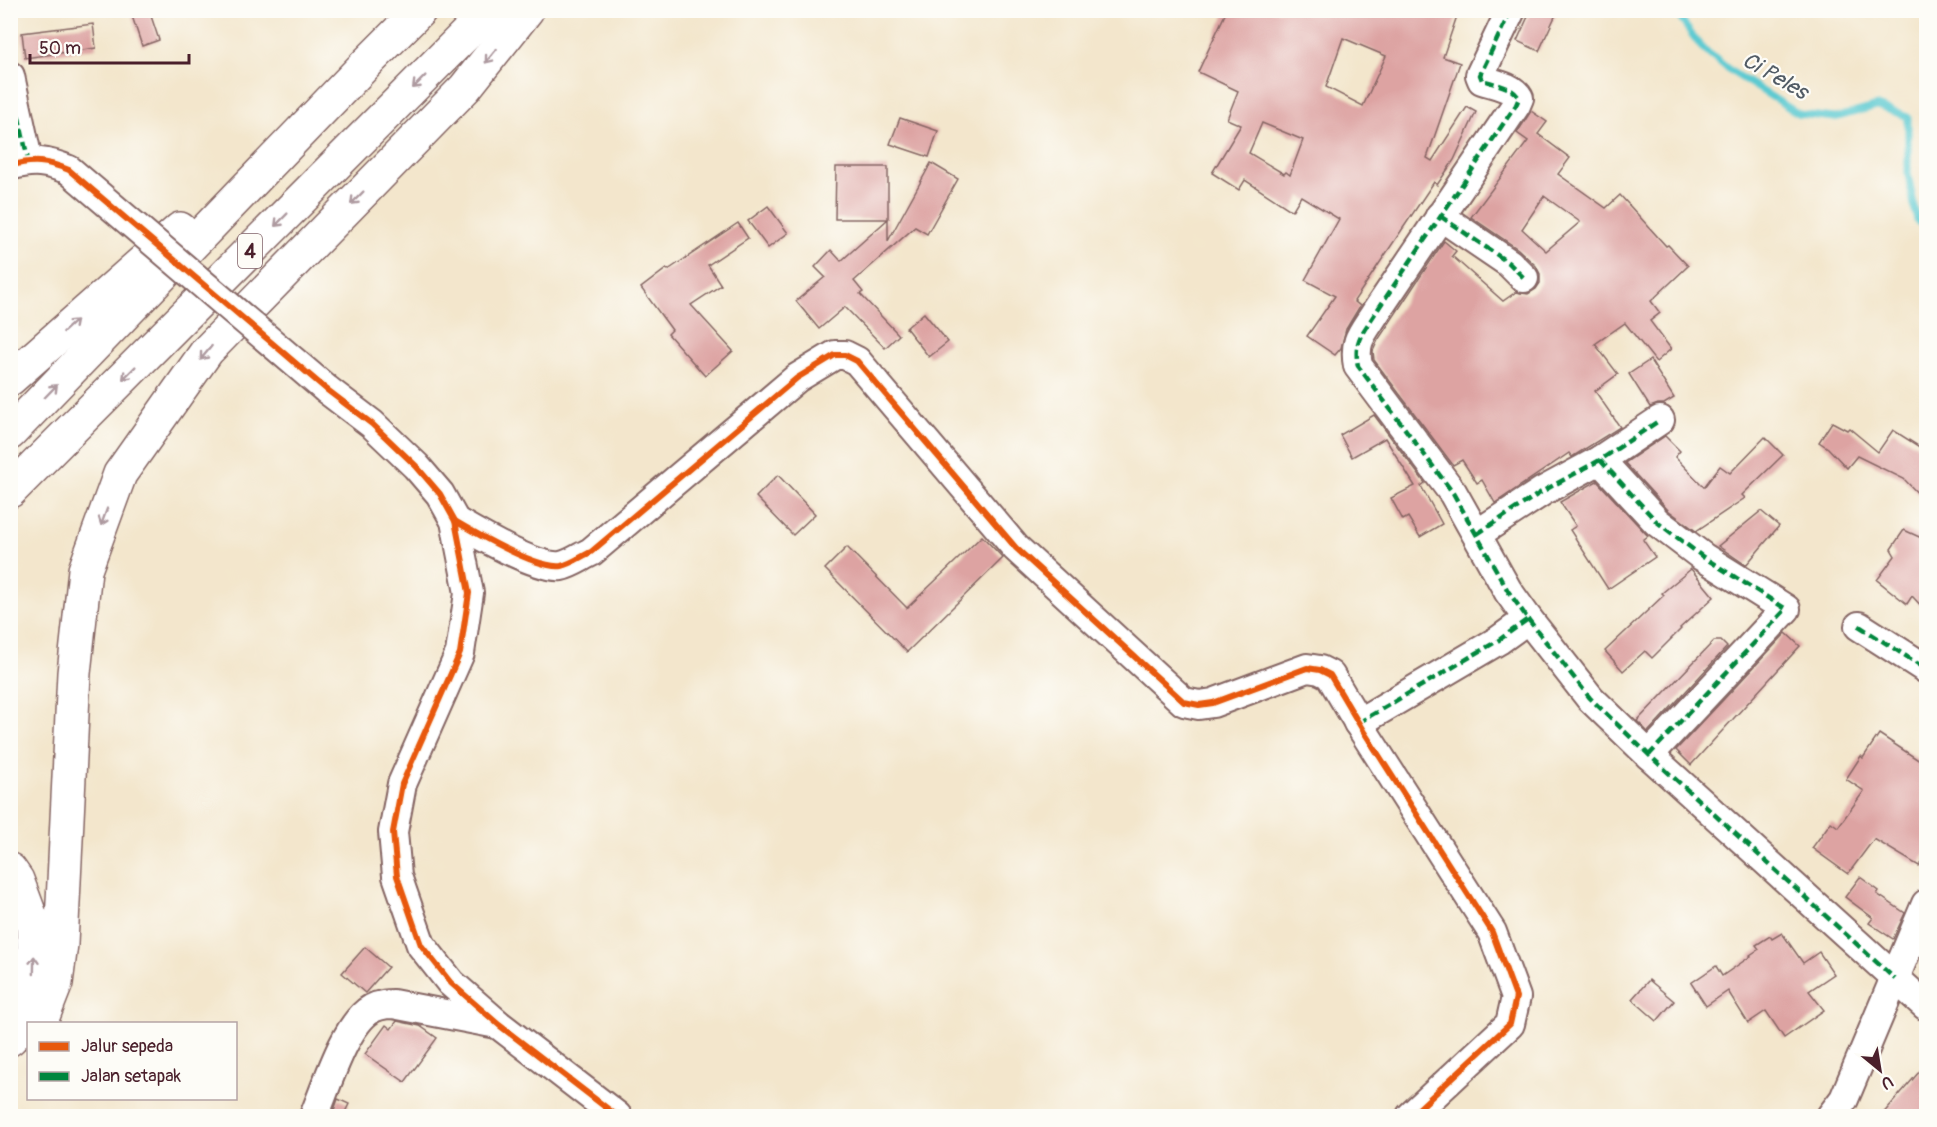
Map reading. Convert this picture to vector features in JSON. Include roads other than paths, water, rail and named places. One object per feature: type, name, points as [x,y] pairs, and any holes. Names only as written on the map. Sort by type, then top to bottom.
[{"type":"highway","name":"4","points":[[10,433],[420,10]]},
{"type":"highway","name":"4","points":[[10,491],[490,10]]},
{"type":"highway","points":[[40,1022],[56,983],[61,944],[74,673],[85,570],[120,474],[207,351],[465,88],[527,10]]},
{"type":"highway","points":[[10,378],[366,64]]},
{"type":"highway","points":[[10,870],[17,880],[33,923],[35,972],[20,1028],[10,1039]]},
{"type":"highway","points":[[10,1062],[27,1041]]},
{"type":"street","points":[[1511,10],[1480,75],[1482,80],[1511,89],[1519,98],[1356,344],[1359,366],[1453,493],[1508,591],[1590,698],[1649,755],[1926,1006]]},
{"type":"street","points":[[10,76],[19,163],[57,165],[69,170],[326,389],[372,424],[416,466],[440,494],[455,521],[469,593],[460,653],[402,784],[393,832],[397,876],[421,945],[451,983],[499,1024],[617,1116]]},
{"type":"street","points":[[1440,216],[1509,263],[1524,278]]},
{"type":"street","points":[[455,521],[532,560],[561,566],[591,552],[796,378],[836,355],[845,355],[857,361],[1016,548],[1184,702],[1199,705],[1212,703],[1307,668],[1320,670],[1330,675],[1358,723],[1492,932],[1516,997],[1510,1023],[1411,1116]]},
{"type":"street","points":[[1477,534],[1543,491],[1600,460],[1660,420]]},
{"type":"street","points":[[1600,460],[1657,522],[1703,557],[1786,609],[1649,755]]},
{"type":"street","points":[[1358,723],[1499,640],[1528,619]]},
{"type":"street","points":[[1859,626],[1926,669]]},
{"type":"street","points":[[1831,1116],[1844,1099],[1912,942],[1926,904]]},
{"type":"street","points":[[314,1116],[343,1046],[356,1023],[368,1011],[386,1004],[393,1004],[499,1024]]},
{"type":"waterway","name":"Ci Peles","points":[[1674,10],[1701,47],[1732,72],[1799,114],[1835,118],[1877,106],[1908,117],[1908,174],[1917,221],[1926,228]]}]
